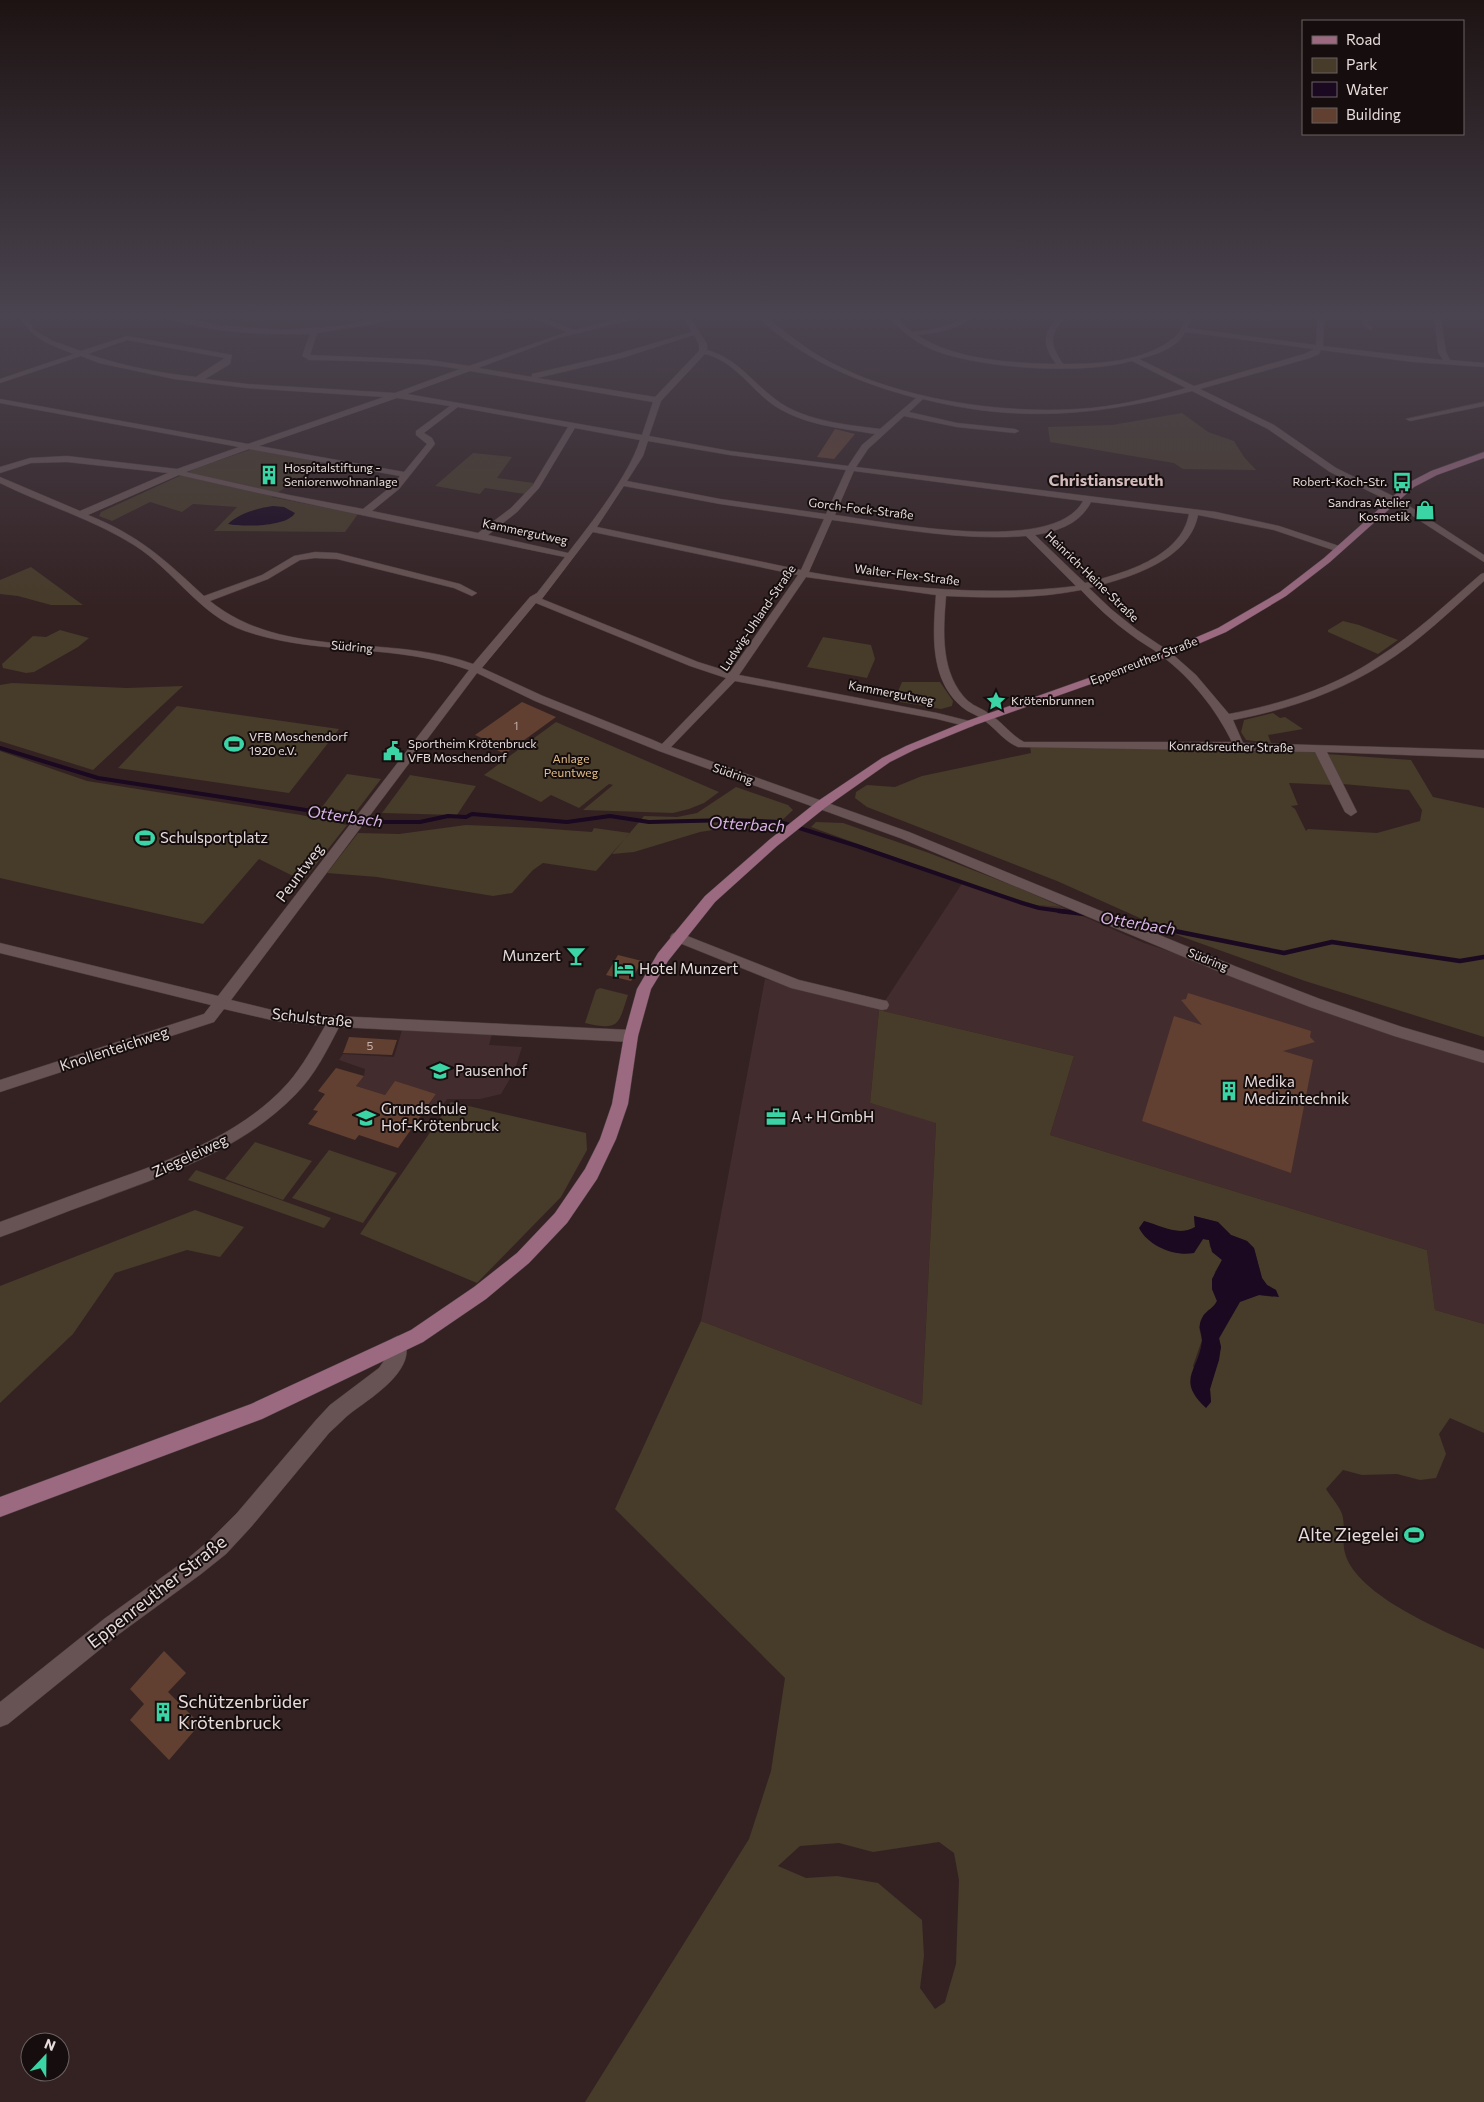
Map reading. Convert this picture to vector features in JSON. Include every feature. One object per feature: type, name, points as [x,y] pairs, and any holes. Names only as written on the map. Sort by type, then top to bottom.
[{"type":"main road","name":"Eppenreuther Straße","points":[[0,1507],[255,1412],[417,1336],[480,1293],[523,1258],[561,1218],[591,1174],[608,1139],[620,1104],[631,1036],[644,989],[663,956],[710,899],[773,843],[822,804],[886,760],[928,740],[1166,654],[1222,630],[1283,594],[1339,549],[1411,485],[1434,473],[1484,455]]},
{"type":"street","points":[[56,411],[407,475]]},
{"type":"street","points":[[80,515],[177,472],[233,451],[354,411]]},
{"type":"street","points":[[364,512],[396,487],[407,475],[431,444],[429,440],[419,433],[448,411]]},
{"type":"street","points":[[496,411],[730,453],[1194,512],[1257,523],[1339,549]]},
{"type":"street","points":[[571,556],[639,456],[654,411]]},
{"type":"street","points":[[791,411],[817,421],[881,432]]},
{"type":"street","points":[[1240,411],[1271,426],[1333,470],[1394,500],[1484,559]]},
{"type":"street","points":[[1410,419],[1449,411]]},
{"type":"street","points":[[902,413],[957,424],[1015,431]]},
{"type":"street","name":"Ludwig-Uhland-Straße","points":[[663,749],[733,677],[804,573],[856,458],[864,447],[902,413]]},
{"type":"street","points":[[481,536],[514,510],[536,486],[573,425]]},
{"type":"street","name":"Kammergutweg","points":[[0,470],[30,461],[67,459],[177,472],[289,498],[571,556],[542,595],[534,599]]},
{"type":"street","name":"Südring","points":[[0,480],[140,544],[202,600],[225,618],[249,629],[279,638],[303,642],[436,656],[475,669],[524,692],[663,749],[822,804],[1037,888],[1160,941],[1361,1019],[1484,1057]]},
{"type":"street","name":"Gorch-Fock-Straße","points":[[622,483],[735,505],[829,518],[988,534],[1028,533],[1058,526],[1072,519],[1084,508],[1088,499]]},
{"type":"street","name":"Walter-Flex-Straße","points":[[591,529],[804,573],[940,593],[1009,594],[1082,587],[1135,571],[1165,555],[1182,539],[1192,523],[1194,512]]},
{"type":"street","name":"Heinrich-Heine-Straße","points":[[1028,533],[1106,611],[1132,632],[1166,654],[1192,677],[1226,718],[1239,746]]},
{"type":"street","points":[[202,600],[265,577],[297,558],[321,554],[337,556],[457,586],[472,593]]},
{"type":"street","points":[[1226,718],[1304,698],[1374,665],[1399,648],[1484,576]]},
{"type":"street","name":"Konradsreuther Straße","points":[[940,593],[937,642],[943,667],[957,696],[968,707],[988,717],[1014,742],[1022,745],[1239,746],[1484,754]]},
{"type":"street","name":"Kammergutweg","points":[[534,599],[694,664],[733,677],[937,716],[969,724]]},
{"type":"street","name":"Peuntweg","points":[[222,1003],[475,669],[534,599]]},
{"type":"street","points":[[1319,748],[1351,812]]},
{"type":"street","points":[[677,938],[796,984],[882,1005]]},
{"type":"street","name":"Schulstraße","points":[[0,948],[276,1016],[335,1021],[631,1036]]},
{"type":"street","name":"Knollenteichweg","points":[[0,1086],[196,1023],[209,1018],[222,1003]]},
{"type":"street","name":"Ziegeleiweg","points":[[0,1230],[181,1163],[239,1133],[275,1105],[293,1088],[307,1069],[335,1021]]},
{"type":"street","name":"Eppenreuther Straße","points":[[0,1716],[127,1615],[194,1567],[230,1536],[302,1450],[338,1411],[373,1386],[396,1360],[399,1353],[398,1345]]},
{"type":"shaded area","points":[[963,882],[1036,905],[1062,907],[1144,943],[1484,1055],[1484,1324],[1435,1310],[1427,1250],[1050,1135],[1074,1056],[879,1010]]},
{"type":"shaded area","points":[[765,979],[851,1000],[879,1010],[870,1103],[936,1122],[922,1405],[701,1321]]},
{"type":"shaded area","name":"Pausenhof","points":[[402,1030],[492,1034],[489,1045],[522,1047],[514,1072],[501,1094],[480,1099],[447,1099],[437,1113],[427,1108],[436,1094],[395,1082],[385,1095],[356,1086],[364,1076],[365,1069],[339,1060],[343,1054],[394,1057]]},
{"type":"green space","points":[[1182,413],[1208,432],[1234,441],[1244,457],[1256,470],[1183,469],[1174,463],[1050,442],[1048,427],[1112,425]]},
{"type":"green space","points":[[252,449],[324,462],[271,497],[358,514],[345,532],[214,531],[237,507],[193,504],[182,512],[150,502],[112,521],[99,516],[101,512],[197,468]]},
{"type":"green space","points":[[473,453],[512,457],[497,478],[534,483],[525,494],[485,488],[480,494],[435,486]]},
{"type":"green space","points":[[31,567],[83,605],[51,605],[18,596],[0,594],[0,580]]},
{"type":"green space","points":[[1343,621],[1398,640],[1378,654],[1328,632],[1328,630]]},
{"type":"green space","points":[[60,630],[89,638],[78,647],[34,672],[26,673],[3,668],[2,664],[33,636],[46,637]]},
{"type":"green space","points":[[823,637],[871,645],[875,659],[867,678],[807,667]]},
{"type":"green space","points":[[902,682],[940,682],[953,701],[952,706],[941,709],[894,701]]},
{"type":"green space","points":[[12,683],[127,688],[183,686],[93,770],[0,741],[0,685]]},
{"type":"green space","name":"VFB Moschendorf 1920 e.V.","points":[[177,706],[339,729],[289,793],[118,768]]},
{"type":"green space","points":[[1273,713],[1280,718],[1285,717],[1303,729],[1268,735],[1271,743],[1246,740],[1241,732],[1244,720]]},
{"type":"green space","name":"Anlage Peuntweg","points":[[556,722],[719,792],[704,803],[673,813],[583,810],[613,785],[609,784],[579,808],[551,795],[541,802],[484,775]]},
{"type":"green space","points":[[1030,746],[1314,751],[1333,785],[1289,783],[1298,805],[1291,806],[1295,809],[1306,831],[1308,829],[1377,833],[1420,821],[1422,810],[1409,790],[1343,784],[1326,754],[1411,760],[1433,797],[1484,808],[1484,1037],[1305,981],[1180,936],[1057,881],[867,807],[855,798],[856,792],[867,785],[895,787],[922,776],[1031,753]]},
{"type":"green space","points":[[0,751],[87,781],[301,815],[347,825],[303,881],[259,859],[203,924],[0,878]]},
{"type":"green space","points":[[347,774],[381,779],[355,813],[322,807]]},
{"type":"green space","points":[[410,775],[476,786],[457,815],[382,813]]},
{"type":"green space","points":[[736,787],[788,805],[793,810],[777,825],[765,829],[726,828],[700,832],[634,852],[612,854],[644,816],[677,817],[697,813]]},
{"type":"green space","points":[[816,822],[843,823],[929,853],[1062,907],[1036,905],[963,882],[811,827]]},
{"type":"green space","points":[[466,825],[592,832],[594,828],[630,833],[596,871],[543,863],[533,870],[512,893],[493,896],[377,877],[327,873],[358,833],[399,834]]},
{"type":"green space","points":[[600,988],[628,995],[619,1019],[611,1026],[585,1023],[596,990]]},
{"type":"green space","points":[[879,1010],[1074,1056],[1050,1135],[1427,1250],[1435,1310],[1484,1324],[1484,1433],[1450,1418],[1439,1434],[1446,1454],[1436,1478],[1420,1480],[1397,1474],[1362,1475],[1343,1470],[1326,1489],[1342,1514],[1345,1553],[1353,1569],[1366,1584],[1404,1611],[1484,1649],[1484,2102],[585,2102],[749,1839],[771,1771],[785,1678],[615,1509],[701,1321],[922,1405],[936,1123],[870,1103]],"holes":[[[1194,1216],[1218,1222],[1231,1235],[1247,1241],[1254,1248],[1262,1278],[1267,1285],[1276,1290],[1273,1297],[1259,1295],[1240,1301],[1219,1339],[1221,1347],[1210,1389],[1211,1402],[1193,1366],[1202,1340],[1199,1327],[1208,1310],[1213,1308],[1217,1301],[1212,1289],[1215,1272],[1222,1260],[1210,1247],[1209,1240],[1203,1239],[1194,1252],[1152,1223],[1162,1228],[1184,1231],[1195,1227]],[[939,1842],[954,1853],[959,1880],[956,1964],[945,2002],[935,2009],[920,1988],[924,1956],[922,1920],[878,1883],[837,1876],[806,1878],[778,1866],[800,1846],[839,1843],[873,1852]]]},
{"type":"green space","points":[[451,1102],[586,1133],[587,1150],[561,1197],[477,1283],[360,1234]]},
{"type":"green space","points":[[255,1142],[312,1161],[283,1200],[225,1179]]},
{"type":"green space","points":[[329,1150],[397,1173],[363,1223],[292,1198]]},
{"type":"green space","points":[[196,1170],[331,1218],[324,1228],[188,1180]]},
{"type":"green space","points":[[195,1210],[244,1227],[220,1257],[187,1250],[115,1273],[73,1334],[0,1403],[0,1286]]},
{"type":"water","points":[[273,506],[284,507],[295,513],[283,521],[264,525],[244,526],[228,524],[249,512]]},
{"type":"water","points":[[1194,1216],[1218,1222],[1231,1235],[1247,1241],[1254,1248],[1262,1278],[1267,1285],[1276,1290],[1279,1297],[1259,1295],[1240,1302],[1219,1338],[1221,1347],[1219,1360],[1210,1389],[1211,1402],[1206,1408],[1192,1390],[1190,1382],[1202,1341],[1201,1321],[1203,1316],[1217,1301],[1212,1289],[1212,1279],[1222,1260],[1212,1252],[1209,1240],[1203,1239],[1194,1253],[1171,1252],[1155,1245],[1139,1228],[1144,1221],[1176,1231],[1189,1230],[1195,1227]]},
{"type":"building","points":[[835,429],[855,434],[834,459],[817,457]]},
{"type":"building","points":[[522,702],[556,717],[505,754],[482,743],[486,740],[475,735]]},
{"type":"building","name":"Hotel Munzert","points":[[618,955],[642,961],[631,981],[606,975]]},
{"type":"building","name":"Medika Medizintechnik","points":[[1188,993],[1311,1031],[1310,1037],[1315,1042],[1283,1051],[1313,1060],[1291,1173],[1142,1121],[1174,1016],[1202,1025],[1181,1000],[1186,999]]},
{"type":"building","name":"Grundschule Hof-Krötenbruck","points":[[349,1037],[397,1040],[392,1055],[343,1053]]},
{"type":"building","name":"Grundschule Hof-Krötenbruck","points":[[336,1068],[364,1076],[356,1086],[385,1095],[395,1081],[436,1094],[398,1148],[359,1135],[355,1140],[308,1124],[318,1111],[313,1110],[325,1094],[318,1091]]},
{"type":"building","name":"Schützenbrüder Krötenbruck","points":[[164,1651],[186,1673],[168,1692],[200,1724],[169,1760],[130,1720],[144,1704],[130,1689]]},
{"type":"waterway","name":"Otterbach","points":[[0,748],[98,778],[384,822],[420,822],[448,816],[466,817],[472,814],[567,822],[610,816],[649,822],[731,820],[780,822],[857,846],[1022,903],[1039,908],[1068,912]]},
{"type":"waterway","name":"Otterbach","points":[[1059,911],[1085,914]]},
{"type":"waterway","name":"Otterbach","points":[[1120,920],[1284,953],[1332,942],[1460,961],[1484,957]]},
{"type":"place","name":"Hospitalstiftung - Seniorenwohnanlage","points":[[269,475]]},
{"type":"place","name":"Robert-Koch-Str.","points":[[1402,482]]},
{"type":"place","name":"Sandras Atelier Kosmetik","points":[[1425,510]]},
{"type":"place","name":"Krötenbrunnen","points":[[996,701]]},
{"type":"place","name":"VFB Moschendorf 1920 e.V.","points":[[234,744]]},
{"type":"place","name":"Sportheim Krötenbruck VFB Moschendorf","points":[[393,751]]},
{"type":"place","name":"Schulsportplatz","points":[[145,838]]},
{"type":"place","name":"Munzert","points":[[576,956]]},
{"type":"place","name":"Hotel Munzert","points":[[624,969]]},
{"type":"place","name":"Pausenhof","points":[[440,1071]]},
{"type":"place","name":"Medika Medizintechnik","points":[[1229,1091]]},
{"type":"place","name":"A + H GmbH","points":[[776,1117]]},
{"type":"place","name":"Grundschule Hof-Krötenbruck","points":[[366,1118]]},
{"type":"place","name":"Alte Ziegelei","points":[[1414,1535]]},
{"type":"place","name":"Schützenbrüder Krötenbruck","points":[[163,1712]]},
{"type":"district","name":"Christiansreuth","points":[[1106,480]]}]
